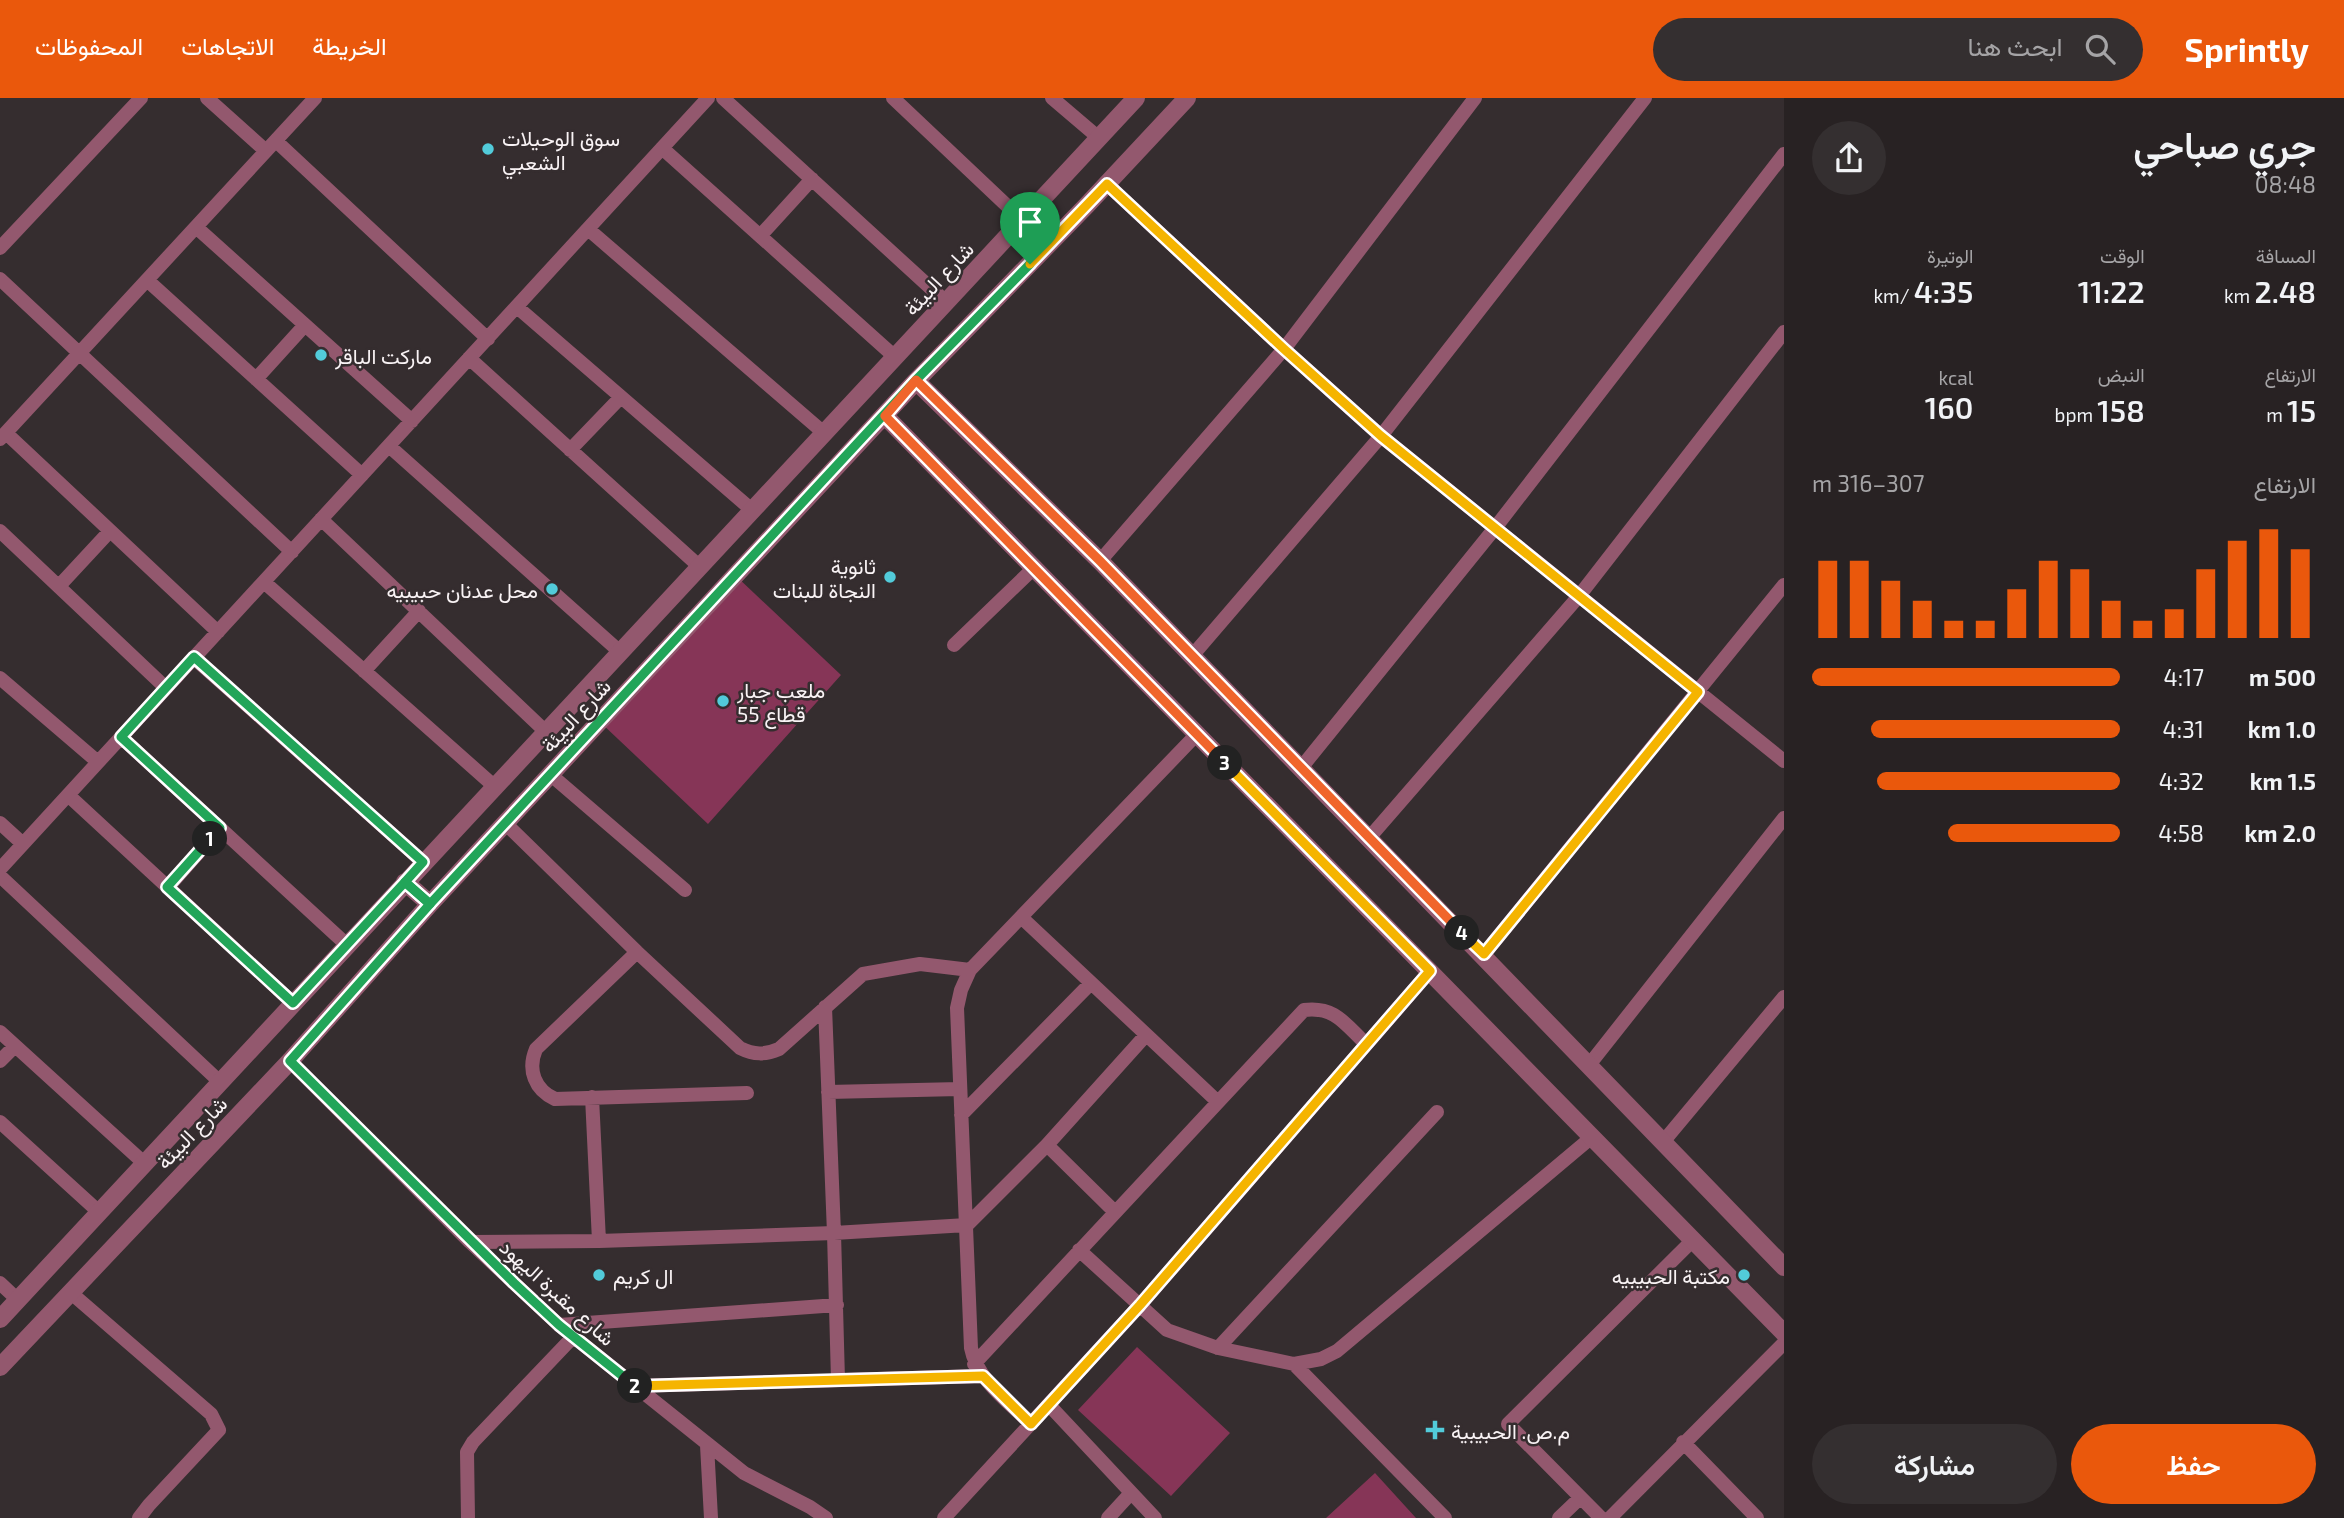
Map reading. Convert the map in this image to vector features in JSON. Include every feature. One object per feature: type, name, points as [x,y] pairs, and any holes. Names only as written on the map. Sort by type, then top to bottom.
[{"type":"street","points":[[0,248],[141,98]]},
{"type":"street","points":[[207,98],[271,146],[488,339]]},
{"type":"street","points":[[218,632],[3,436],[315,98]]},
{"type":"street","points":[[0,869],[708,98]]},
{"type":"street","points":[[723,98],[946,302]]},
{"type":"street","points":[[893,98],[1022,220]]},
{"type":"street","points":[[1052,98],[1099,138]]},
{"type":"street","name":"شارع البيئة","points":[[0,1319],[1136,98]]},
{"type":"street","name":"شارع البيئة","points":[[0,1367],[290,1061],[430,904],[916,380],[1187,98]]},
{"type":"street","points":[[1100,561],[1284,349],[1475,98]]},
{"type":"street","points":[[1192,656],[1381,436],[1645,98]]},
{"type":"street","points":[[662,148],[895,357]]},
{"type":"street","points":[[1301,768],[1495,528],[1784,154]]},
{"type":"street","points":[[760,236],[812,179]]},
{"type":"street","points":[[1107,184],[1381,436],[1784,761]]},
{"type":"street","points":[[196,227],[412,421]]},
{"type":"street","points":[[587,229],[824,433]]},
{"type":"street","points":[[0,279],[292,552]]},
{"type":"street","points":[[147,280],[362,475]]},
{"type":"street","points":[[517,307],[752,510]]},
{"type":"street","points":[[256,379],[305,325]]},
{"type":"street","points":[[1369,838],[1579,596],[1784,332]]},
{"type":"street","points":[[469,358],[699,567]]},
{"type":"street","points":[[916,380],[1100,561],[1484,954],[1663,1142],[1782,1261]]},
{"type":"street","points":[[570,450],[621,397]]},
{"type":"street","points":[[885,416],[1784,1333]]},
{"type":"street","points":[[388,446],[619,651]]},
{"type":"street","points":[[321,519],[545,731]]},
{"type":"street","points":[[0,531],[166,688]]},
{"type":"street","points":[[58,586],[110,531]]},
{"type":"street","points":[[954,645],[1034,568]]},
{"type":"street","points":[[264,582],[494,786]]},
{"type":"street","points":[[1484,954],[1784,585]]},
{"type":"street","points":[[364,671],[419,611]]},
{"type":"street","points":[[194,657],[423,862]]},
{"type":"street","points":[[0,678],[98,762]]},
{"type":"street","points":[[1031,1424],[974,1364],[957,1008],[961,990],[970,970],[1197,734]]},
{"type":"street","points":[[121,737],[346,945]]},
{"type":"street","points":[[551,775],[685,890]]},
{"type":"street","points":[[68,795],[293,1003]]},
{"type":"street","points":[[1589,1065],[1784,818]]},
{"type":"street","points":[[0,823],[23,844]]},
{"type":"street","points":[[506,824],[637,952],[740,1048],[750,1053],[759,1054],[779,1049],[863,974],[920,964],[970,970]]},
{"type":"street","points":[[167,887],[220,828]]},
{"type":"street","points":[[0,876],[219,1082]]},
{"type":"street","points":[[405,882],[430,904]]},
{"type":"street","points":[[1021,917],[1218,1102]]},
{"type":"street","points":[[637,952],[536,1049],[532,1058],[536,1085],[543,1093],[555,1099],[747,1093]]},
{"type":"street","points":[[944,1518],[1140,1305],[1430,971]]},
{"type":"street","points":[[961,1115],[1091,983]]},
{"type":"street","points":[[1663,1142],[1784,997]]},
{"type":"street","points":[[825,1007],[838,1380]]},
{"type":"street","points":[[974,1364],[1304,1010],[1318,1008],[1330,1011],[1366,1044]]},
{"type":"street","points":[[0,1032],[144,1163]]},
{"type":"street","points":[[470,1241],[598,1241],[834,1233],[967,1225],[1047,1145],[1146,1035]]},
{"type":"street","points":[[0,1061],[15,1046]]},
{"type":"street","name":"شارع مقبرة اليهود","points":[[290,1061],[470,1241],[573,1337],[744,1473],[826,1518]]},
{"type":"street","points":[[828,1092],[961,1090]]},
{"type":"street","points":[[592,1097],[598,1241]]},
{"type":"street","points":[[1218,1348],[1437,1112]]},
{"type":"street","points":[[0,1122],[99,1212]]},
{"type":"street","points":[[1079,1250],[1167,1330],[1218,1348],[1294,1364],[1321,1359],[1337,1350],[1592,1137]]},
{"type":"street","points":[[1047,1145],[1115,1212]]},
{"type":"street","points":[[1601,1518],[1508,1424],[1693,1240]]},
{"type":"street","points":[[0,1283],[18,1300]]},
{"type":"street","points":[[69,1292],[211,1414],[219,1430],[139,1518]]},
{"type":"street","points":[[559,1325],[837,1305]]},
{"type":"street","points":[[468,1518],[467,1452],[473,1442],[573,1337]]},
{"type":"street","points":[[1610,1518],[1784,1343]]},
{"type":"street","points":[[1294,1364],[1445,1518]]},
{"type":"street","points":[[633,1386],[983,1376]]},
{"type":"street","points":[[1049,1405],[1155,1518]]},
{"type":"street","points":[[1684,1442],[1757,1518]]},
{"type":"street","points":[[707,1445],[711,1518]]},
{"type":"street","points":[[1108,1518],[1132,1493]]},
{"type":"street","points":[[1559,1518],[1580,1498]]},
{"type":"shaded area","points":[[736,576],[841,675],[708,824],[600,722]]},
{"type":"shaded area","points":[[1137,1347],[1230,1433],[1171,1496],[1078,1410]]},
{"type":"shaded area","points":[[1375,1473],[1416,1518],[1326,1518]]},
{"type":"place","name":"سوق الوحيلات الشعبي","points":[[488,149]]},
{"type":"place","name":"ماركت الباقر","points":[[321,355]]},
{"type":"place","name":"ثانوية النجاة للبنات","points":[[890,577]]},
{"type":"place","name":"محل عدنان حبيبيه","points":[[552,589]]},
{"type":"place","name":"ملعب جبار قطاع 55","points":[[723,701]]},
{"type":"place","name":"ال كريم","points":[[599,1275]]},
{"type":"place","name":"مكتبة الحبيبيه","points":[[1744,1275]]},
{"type":"place","name":"م.ص. الحبيبية","points":[[1435,1430]]},
{"type":"route","points":[[1030,264],[916,380],[430,904],[405,882],[293,1003],[167,887],[220,828],[121,737],[194,657],[423,862],[405,882],[430,904],[290,1061],[514,1283],[559,1325],[633,1386],[983,1376],[1031,1424],[1140,1305],[1430,971],[885,416],[916,380],[1100,561],[1484,954],[1698,692],[1381,436],[1107,184],[1030,264]]}]
